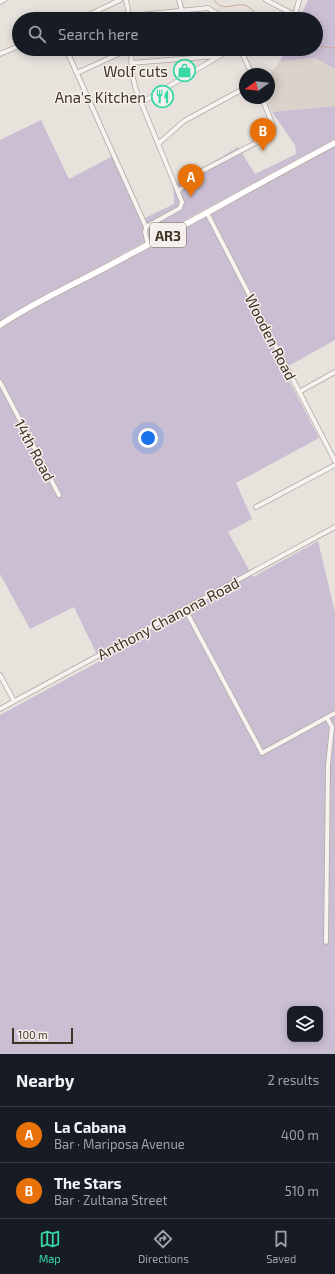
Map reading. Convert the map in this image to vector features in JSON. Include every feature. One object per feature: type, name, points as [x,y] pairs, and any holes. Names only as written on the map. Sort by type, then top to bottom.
[{"type":"main road","name":"AR3","points":[[0,325],[335,143]]},
{"type":"street","points":[[0,2],[4,0]]},
{"type":"street","points":[[95,12],[120,0]]},
{"type":"street","points":[[126,0],[129,12]]},
{"type":"street","points":[[179,0],[182,11]]},
{"type":"street","points":[[266,0],[289,12]]},
{"type":"street","points":[[296,12],[298,0]]},
{"type":"street","points":[[175,12],[208,8],[216,12]]},
{"type":"street","points":[[0,54],[12,49]]},
{"type":"street","points":[[69,56],[146,227],[145,232],[148,245]]},
{"type":"street","points":[[77,73],[115,56]]},
{"type":"street","points":[[130,56],[133,82],[182,202],[180,208],[146,227]]},
{"type":"street","points":[[131,63],[220,56]]},
{"type":"street","points":[[141,103],[220,56]]},
{"type":"street","points":[[243,56],[249,68]]},
{"type":"street","points":[[158,144],[184,121],[239,91]]},
{"type":"street","points":[[178,191],[202,171],[273,134],[274,128],[264,104]]},
{"type":"street","name":"Wooden Road","points":[[207,213],[335,461]]},
{"type":"street","points":[[299,392],[335,372]]},
{"type":"street","name":"14th Road","points":[[0,382],[59,495]]},
{"type":"street","points":[[256,507],[335,465]]},
{"type":"street","name":"Anthony Chanona Road","points":[[0,709],[335,527]]},
{"type":"street","points":[[185,609],[262,753],[335,713]]},
{"type":"street","points":[[0,675],[14,701]]},
{"type":"street","points":[[326,942],[328,765],[332,728],[327,718]]},
{"type":"shaded area","points":[[308,0],[335,0],[335,69],[315,58],[280,61],[282,56],[323,56],[323,12],[302,12]]},
{"type":"shaded area","points":[[315,58],[335,69],[335,106],[272,112],[269,104],[275,104],[275,68],[280,61]]},
{"type":"shaded area","points":[[335,106],[335,139],[0,322],[0,140],[41,120],[69,179],[115,155],[143,219],[174,204],[173,186],[238,147],[255,174],[296,154],[295,145],[272,112]]},
{"type":"shaded area","points":[[335,145],[335,340],[283,369],[319,438],[236,483],[252,519],[228,532],[253,577],[318,541],[335,612],[335,1054],[0,1054],[0,715],[100,661],[74,607],[30,629],[0,574],[0,328],[187,224]]},
{"type":"waterway","points":[[214,0],[221,6],[243,5],[255,12]]},
{"type":"waterway","points":[[323,47],[335,48]]},
{"type":"place","name":"Wolf cuts","points":[[184,71]]},
{"type":"place","name":"Ana's Kitchen","points":[[162,97]]},
{"type":"place","name":"The Stars","points":[[263,151]]},
{"type":"place","name":"La Cabana","points":[[191,197]]}]
